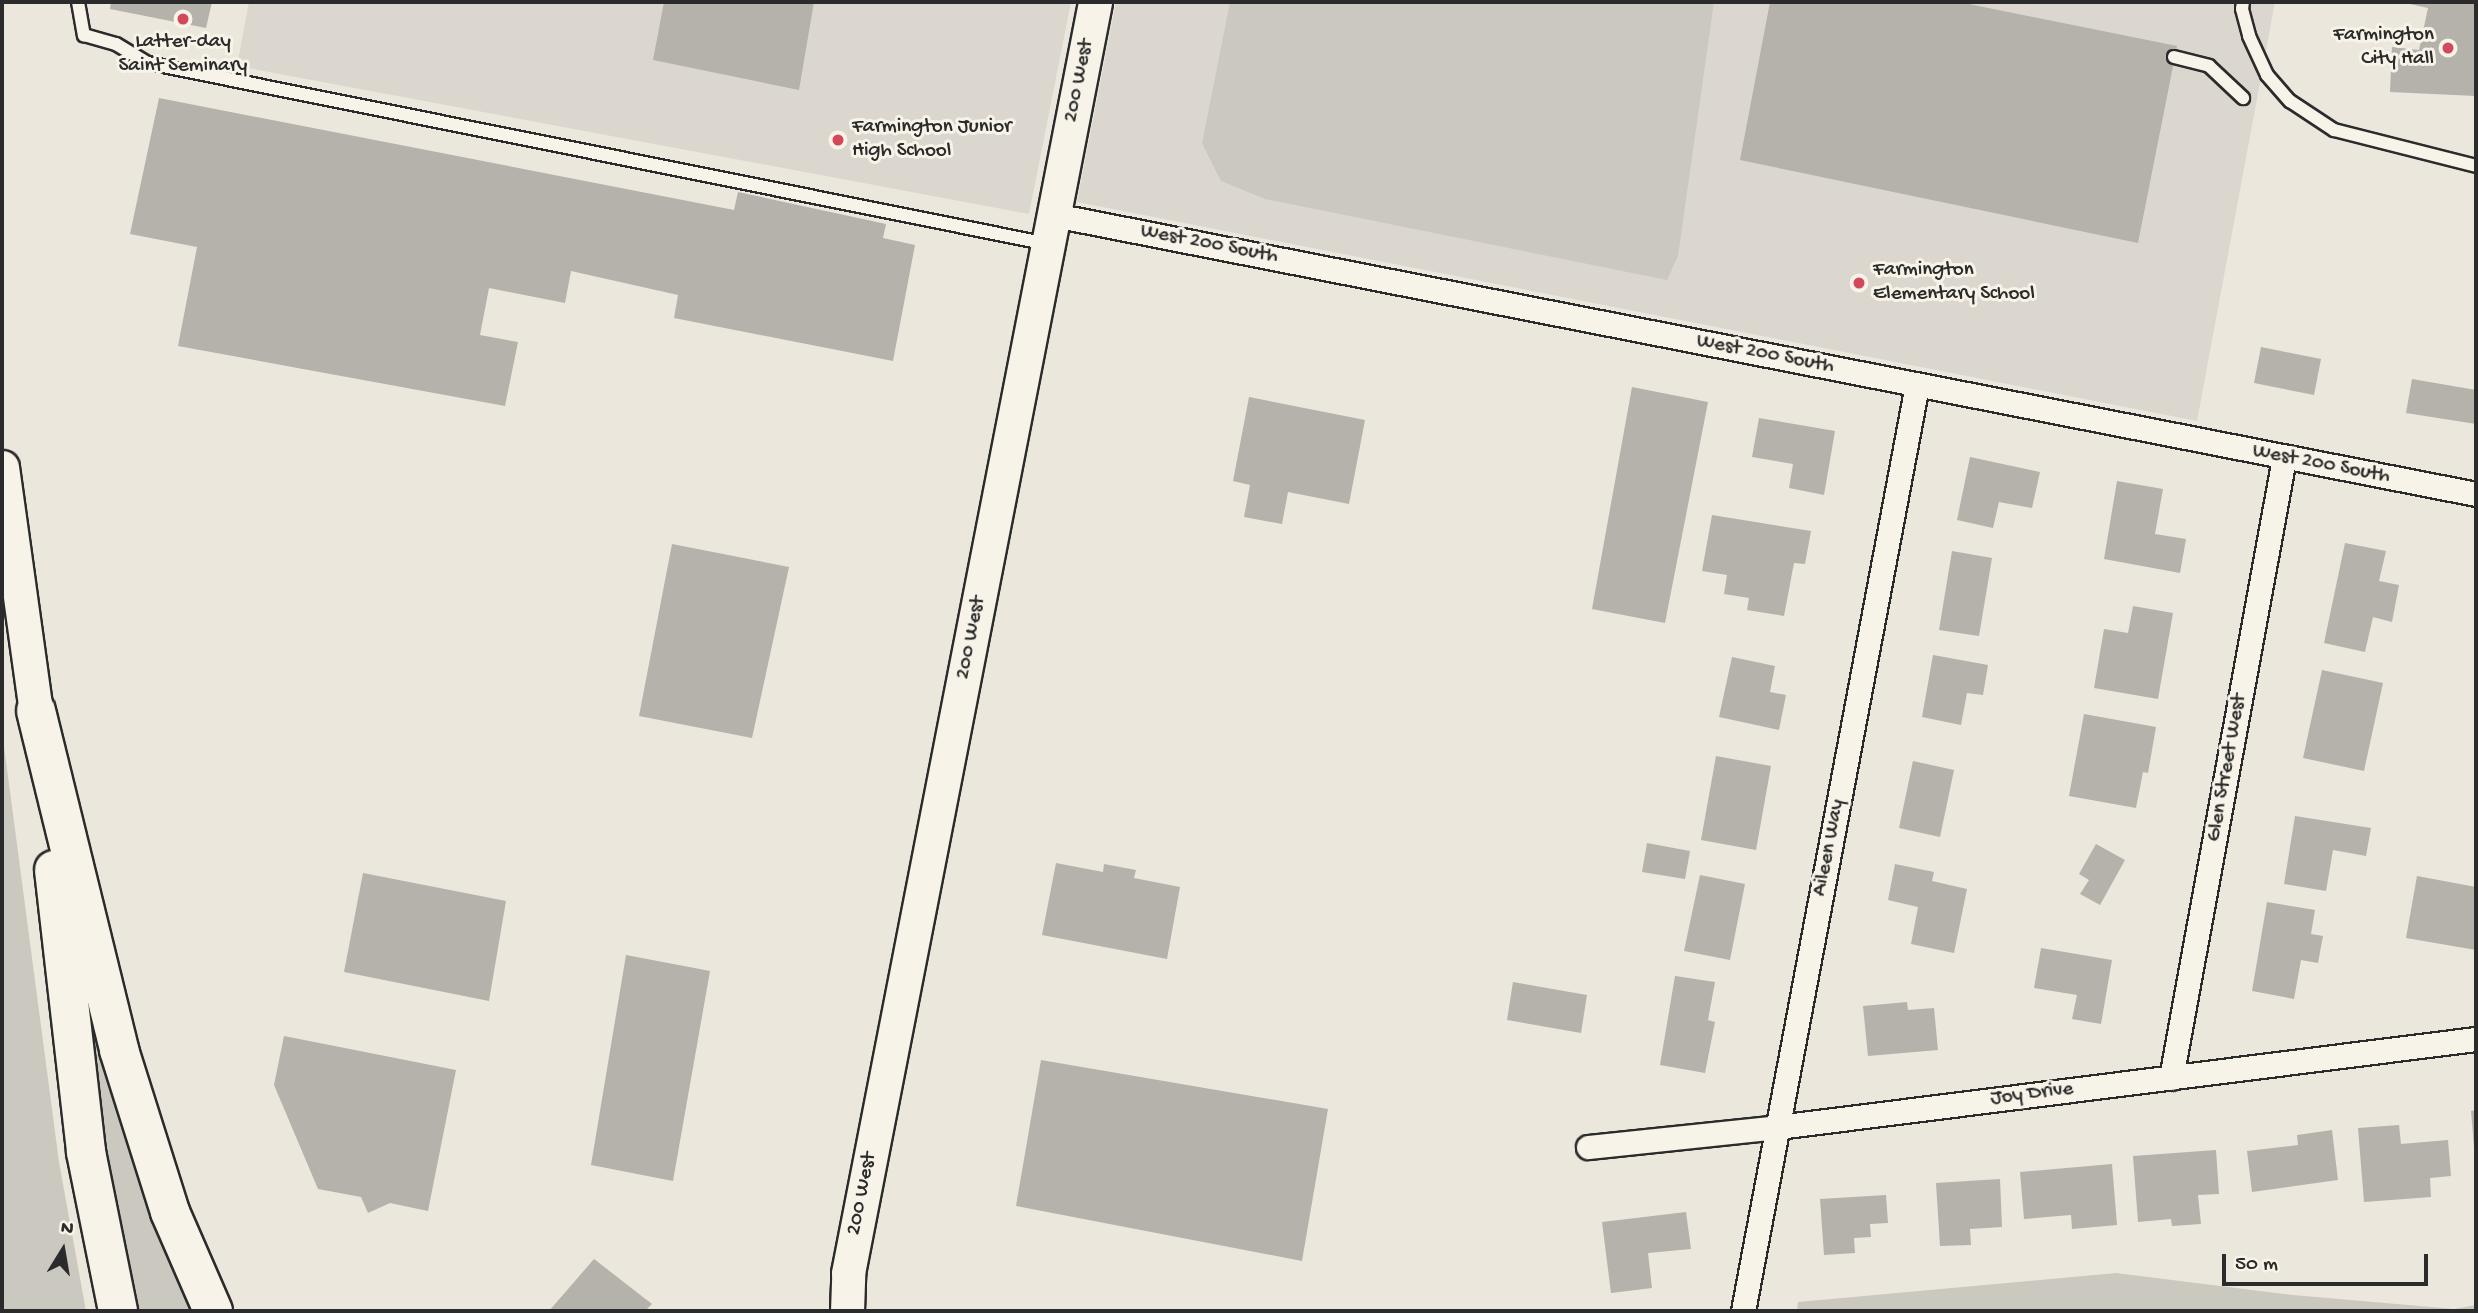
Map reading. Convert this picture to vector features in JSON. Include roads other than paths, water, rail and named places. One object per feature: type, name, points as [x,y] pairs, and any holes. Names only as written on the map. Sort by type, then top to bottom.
[{"type":"highway","points":[[36,711],[86,1152],[118,1311]]},
{"type":"highway","points":[[36,711],[119,1050],[170,1212],[213,1311]]},
{"type":"main road","name":"200 West","points":[[848,1273],[1096,2]]},
{"type":"main road","points":[[2,467],[36,711]]},
{"type":"main road","points":[[830,1311],[848,1273]]},
{"type":"main road","points":[[847,1311],[848,1273]]},
{"type":"street","name":"West 200 South","points":[[1051,230],[1917,386],[2476,494]]},
{"type":"street","name":"Aileen Way","points":[[1743,1311],[1917,386]]},
{"type":"street","name":"Glen Street West","points":[[2171,1078],[2284,458]]},
{"type":"street","name":"Joy Drive","points":[[1588,1147],[1778,1127],[2476,1039]]},
{"type":"lane","points":[[78,2],[84,35],[116,44],[148,62],[1051,230]]},
{"type":"lane","points":[[2243,2],[2242,9],[2249,36],[2267,75],[2290,101],[2334,130],[2476,166]]},
{"type":"lane","points":[[2174,58],[2209,66],[2243,98]]},
{"type":"place","name":"Latter-day Saint Seminary","points":[[183,19]]},
{"type":"place","name":"Farmington City Hall","points":[[2448,48]]},
{"type":"place","name":"Farmington Junior High School","points":[[838,140]]},
{"type":"place","name":"Farmington Elementary School","points":[[1859,283]]}]
